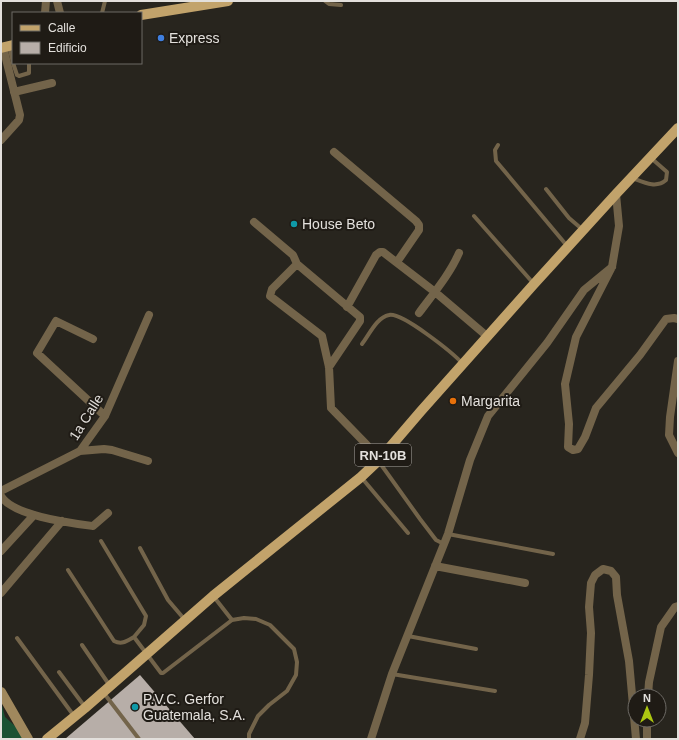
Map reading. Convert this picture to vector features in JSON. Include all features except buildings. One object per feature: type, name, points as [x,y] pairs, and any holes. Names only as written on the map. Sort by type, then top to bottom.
[{"type":"main road","points":[[142,15],[228,1]]},
{"type":"main road","name":"RN-10B","points":[[47,739],[214,596],[361,477],[379,460],[534,284],[616,194],[652,158],[678,128]]},
{"type":"street","points":[[45,12],[46,1]]},
{"type":"street","points":[[57,1],[57,12]]},
{"type":"street","points":[[1,140],[19,120],[20,115],[14,92],[6,46]]},
{"type":"street","points":[[14,92],[52,83]]},
{"type":"street","points":[[1,130],[12,128]]},
{"type":"street","points":[[334,152],[419,225],[420,230],[397,262]]},
{"type":"street","points":[[616,194],[619,226],[612,267],[576,337],[565,384],[569,424],[568,447],[573,450],[578,449],[585,437],[596,408],[640,355],[666,319],[678,319]]},
{"type":"street","points":[[254,222],[293,255],[297,264],[360,317],[360,322],[329,366]]},
{"type":"street","points":[[347,306],[376,255],[383,252],[435,292],[488,337]]},
{"type":"street","points":[[419,313],[455,262],[459,253]]},
{"type":"street","points":[[297,264],[272,289],[270,296],[322,336],[329,366],[331,408],[367,445]]},
{"type":"street","points":[[371,739],[392,674],[448,534],[470,460],[488,416],[547,343],[584,290],[612,267]]},
{"type":"street","name":"1a Calle","points":[[1,491],[80,451],[105,416],[149,315]]},
{"type":"street","points":[[92,339],[56,322],[36,353],[105,416]]},
{"type":"street","points":[[678,361],[669,435],[678,453]]},
{"type":"street","points":[[80,451],[104,449],[112,450],[148,461]]},
{"type":"street","points":[[1,496],[5,503],[34,515],[62,522],[93,526],[108,513]]},
{"type":"street","points":[[1,551],[34,515]]},
{"type":"street","points":[[1,593],[62,522]]},
{"type":"street","points":[[435,566],[525,583]]},
{"type":"street","points":[[580,739],[585,723],[589,675],[591,633],[589,607],[591,583],[595,575],[603,569],[611,571],[616,577],[617,594],[629,661],[636,739]]},
{"type":"street","points":[[649,688],[661,628],[675,607],[678,606]]},
{"type":"street","points":[[1,692],[28,739]]},
{"type":"street","points":[[647,728],[647,739]]},
{"type":"lane","points":[[102,12],[105,1]]},
{"type":"lane","points":[[325,1],[329,4],[341,5]]},
{"type":"lane","points":[[6,46],[12,61]]},
{"type":"lane","points":[[13,64],[17,75],[19,76],[29,73],[29,64]]},
{"type":"lane","points":[[498,145],[495,150],[496,162],[568,247]]},
{"type":"lane","points":[[631,178],[655,185],[662,184],[666,180],[667,172],[652,158]]},
{"type":"lane","points":[[546,190],[569,218],[583,230]]},
{"type":"lane","points":[[474,216],[534,284]]},
{"type":"lane","points":[[362,344],[379,320],[389,315],[397,316],[412,324],[442,345],[463,364]]},
{"type":"lane","points":[[367,445],[436,540],[444,544]]},
{"type":"lane","points":[[361,477],[408,533]]},
{"type":"lane","points":[[448,534],[553,554]]},
{"type":"lane","points":[[68,570],[114,641],[123,643],[134,637],[144,625],[146,616],[101,541]]},
{"type":"lane","points":[[140,548],[168,600],[186,621]]},
{"type":"lane","points":[[214,596],[232,620]]},
{"type":"lane","points":[[134,637],[161,673],[163,673],[232,620],[244,618],[256,619],[270,625],[294,649],[297,662],[296,675],[287,691],[258,716],[249,734],[249,739]]},
{"type":"lane","points":[[407,636],[476,649]]},
{"type":"lane","points":[[17,638],[74,717]]},
{"type":"lane","points":[[82,645],[106,689],[139,739]]},
{"type":"lane","points":[[59,672],[85,708]]},
{"type":"lane","points":[[392,674],[495,691]]},
{"type":"green space","points":[[1,702],[5,717],[24,734],[27,739],[1,739]]},
{"type":"place","name":"Express","points":[[161,38]]},
{"type":"place","name":"House Beto","points":[[294,224]]},
{"type":"place","name":"Margarita","points":[[453,401]]},
{"type":"place","name":"P.V.C. Gerfor Guatemala, S.A.","points":[[135,707]]}]
